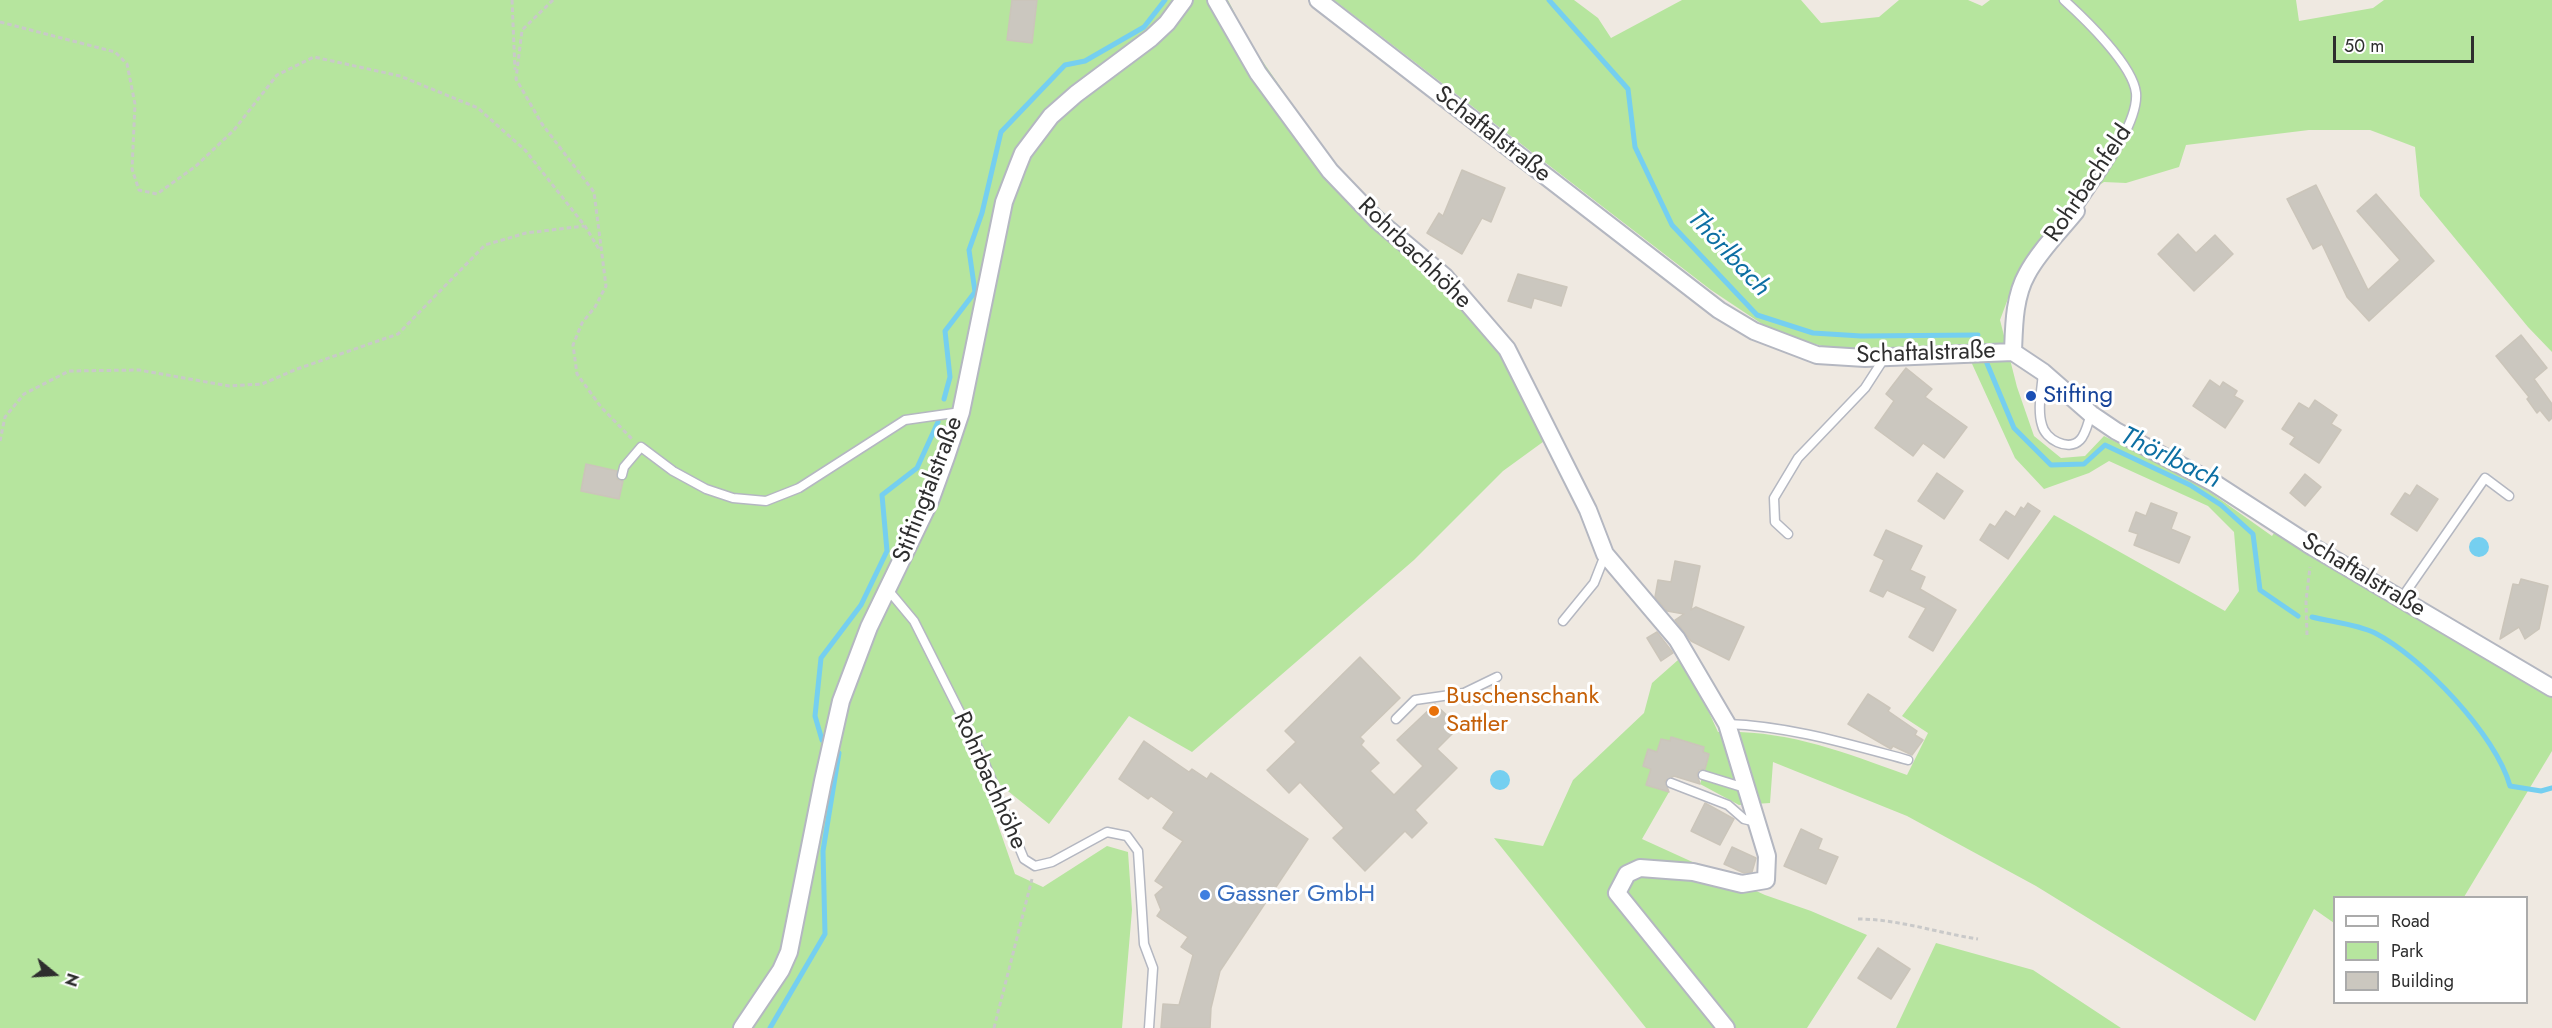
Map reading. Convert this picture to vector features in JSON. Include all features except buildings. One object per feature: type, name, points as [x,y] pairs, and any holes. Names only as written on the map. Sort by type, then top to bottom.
[{"type":"street","name":"Stiftingtalstraße","points":[[742,1028],[781,970],[789,952],[822,781],[841,701],[865,637],[889,591],[930,501],[961,412],[999,221],[1023,153],[1051,116],[1076,94],[1151,38],[1167,23],[1184,0]]},
{"type":"street","name":"Rohrbachhöhe","points":[[1216,0],[1258,74],[1330,171],[1377,220],[1445,277],[1507,349],[1588,510],[1605,554],[1677,639],[1727,724],[1767,856],[1766,880],[1742,885],[1693,872],[1640,868],[1627,874],[1617,893],[1726,1028]]},
{"type":"street","name":"Schaftalstraße","points":[[1318,0],[1719,310],[1754,331],[1817,355],[1865,358],[2013,352],[2043,372],[2091,414],[2116,431],[2214,483],[2313,547],[2552,688]]},
{"type":"street","name":"Rohrbachfeld","points":[[2013,352],[2014,322],[2019,293],[2027,273],[2076,211]]},
{"type":"lane","name":"Rohrbachfeld","points":[[2064,0],[2094,27],[2127,71],[2136,93],[2134,115],[2115,150],[2076,211]]},
{"type":"lane","points":[[1788,534],[1775,522],[1774,498],[1798,458],[1865,388],[1886,357]]},
{"type":"lane","points":[[2043,372],[2041,412],[2042,426],[2046,434],[2061,444],[2076,443],[2082,439],[2091,414]]},
{"type":"lane","points":[[622,475],[624,467],[641,447],[673,471],[706,489],[734,498],[766,501],[799,488],[905,420],[961,412]]},
{"type":"lane","points":[[2401,599],[2486,478],[2510,496]]},
{"type":"lane","points":[[1563,621],[1594,583],[1605,554]]},
{"type":"lane","name":"Rohrbachhöhe","points":[[889,591],[914,621],[981,754],[1024,859],[1035,866],[1052,862],[1107,832],[1127,836],[1134,842],[1138,851],[1144,944],[1153,968],[1149,1028]]},
{"type":"lane","points":[[1396,719],[1415,700],[1464,693],[1497,677]]},
{"type":"lane","points":[[1727,724],[1763,725],[1834,740],[1908,760]]},
{"type":"lane","points":[[1703,775],[1746,788]]},
{"type":"lane","points":[[1671,783],[1728,806],[1744,819],[1756,822]]},
{"type":"path","points":[[512,0],[516,79],[542,124],[594,192],[606,286],[595,307],[582,323],[573,345],[577,374],[601,407],[641,447]]},
{"type":"path","points":[[516,79],[522,30],[553,0]]},
{"type":"path","points":[[0,22],[115,52],[127,63],[135,104],[132,169],[139,190],[157,194],[196,166],[234,130],[276,75],[314,57],[400,76],[477,108],[525,150],[585,226],[600,251]]},
{"type":"path","points":[[0,441],[4,417],[24,394],[69,370],[139,369],[229,386],[262,384],[398,333],[485,245],[526,233],[585,226]]},
{"type":"path","points":[[2307,635],[2306,602],[2313,547]]},
{"type":"path","points":[[994,1028],[1035,866]]},
{"type":"path","points":[[1857,919],[1876,919],[1941,934],[1978,939]]},
{"type":"green space","points":[[0,0],[1228,0],[1250,43],[1335,166],[1383,212],[1452,272],[1497,324],[1558,431],[1503,471],[1414,560],[1192,752],[1129,716],[1049,824],[978,767],[1015,874],[1043,887],[1107,846],[1128,852],[1132,910],[1122,1028],[0,1028]]},
{"type":"green space","points":[[1334,0],[1574,0],[1598,18],[1611,38],[1682,0],[1801,0],[1821,23],[1879,17],[1899,0],[1968,0],[1982,6],[1990,0],[2296,0],[2299,21],[2373,8],[2384,0],[2552,0],[2552,352],[2528,327],[2420,196],[2415,147],[2370,130],[2309,130],[2186,145],[2179,167],[2126,183],[2104,182],[2066,207],[2019,269],[2000,320],[2017,387],[2034,436],[2061,458],[2085,456],[2104,436],[2193,480],[2272,536],[2283,520],[2552,680],[2552,751],[2465,896],[2333,896],[2333,922],[2314,909],[2255,1021],[2036,886],[1907,816],[1773,762],[1770,803],[1739,805],[1700,784],[1709,755],[1703,752],[1704,747],[1671,737],[1670,741],[1661,739],[1657,752],[1648,750],[1643,766],[1651,769],[1646,785],[1669,792],[1642,839],[1765,895],[1811,911],[1867,935],[1807,1028],[1646,1028],[1494,838],[1543,846],[1573,780],[1644,713],[1652,683],[1678,660],[1697,686],[1718,732],[1744,732],[1815,744],[1907,775],[1928,733],[1902,716],[2054,515],[2225,611],[2239,591],[2234,532],[2208,506],[2109,461],[2089,473],[2044,489],[2015,458],[1963,344],[1891,349],[1830,348],[1777,334],[1711,290]]},
{"type":"green space","points":[[1936,943],[2033,970],[2121,1028],[1896,1028]]},
{"type":"water","points":[[2479,537],[2486,540],[2489,547],[2486,554],[2479,557],[2472,554],[2469,547],[2472,540]]},
{"type":"water","points":[[1500,770],[1507,773],[1510,780],[1507,787],[1500,790],[1493,787],[1490,780],[1493,773]]},
{"type":"waterway","points":[[944,399],[950,377],[945,331],[975,292],[969,250],[982,213],[1001,132],[1065,65],[1085,61],[1144,27],[1165,0]]},
{"type":"waterway","name":"Thörlbach","points":[[1549,0],[1628,89],[1635,147],[1672,225],[1757,315],[1813,333],[1861,336],[1978,335]]},
{"type":"waterway","name":"Thörlbach","points":[[1986,361],[2014,428],[2051,465],[2084,464],[2105,445],[2190,485],[2221,505],[2253,534],[2260,590],[2298,616]]},
{"type":"waterway","points":[[822,740],[815,716],[821,658],[861,605],[887,551],[882,495],[917,468],[938,422]]},
{"type":"waterway","name":"Thörlbach","points":[[2312,617],[2368,630],[2394,644],[2435,679],[2474,722],[2490,744],[2510,786],[2541,791],[2552,788]]},
{"type":"waterway","points":[[770,1028],[825,934],[823,851],[839,753]]},
{"type":"place","name":"Stifting","points":[[2031,396]]},
{"type":"place","name":"Buschenschank Sattler","points":[[1434,711]]},
{"type":"place","name":"Gassner GmbH","points":[[1205,895]]}]
